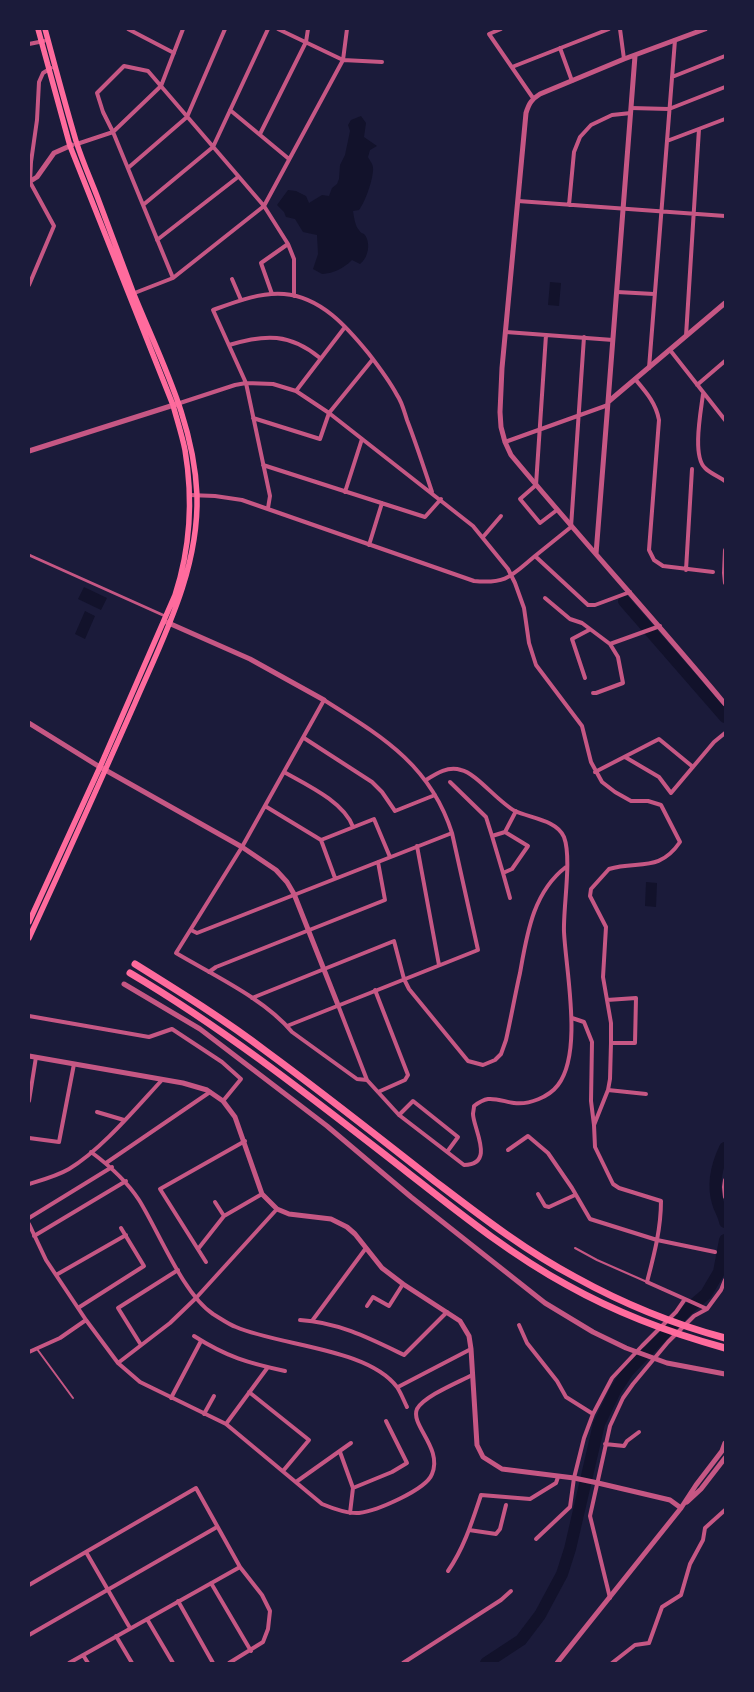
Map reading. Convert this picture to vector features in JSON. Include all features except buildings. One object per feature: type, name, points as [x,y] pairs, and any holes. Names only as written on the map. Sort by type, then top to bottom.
[{"type":"highway","points":[[135,964],[201,1005],[267,1051],[463,1203],[526,1247],[575,1278],[659,1316],[725,1338]]},
{"type":"highway","points":[[130,973],[193,1012],[254,1054],[457,1211],[512,1250],[567,1285],[650,1324],[725,1348]]},
{"type":"main road","points":[[38,29],[56,67],[74,145]]},
{"type":"main road","points":[[45,29],[49,69],[74,145],[173,405],[185,449],[189,495],[187,544],[180,578],[167,621]]},
{"type":"main road","points":[[29,938],[184,586],[195,531],[197,494],[186,422],[180,403],[131,294]]},
{"type":"main road","points":[[29,922],[103,769]]},
{"type":"street","points":[[128,29],[174,53]]},
{"type":"street","points":[[30,182],[37,177],[54,153],[113,132],[161,86],[183,29]]},
{"type":"street","points":[[128,168],[187,117],[225,29]]},
{"type":"street","points":[[143,205],[213,147],[268,29]]},
{"type":"street","points":[[278,29],[343,60],[382,62]]},
{"type":"street","points":[[260,134],[306,42],[308,29]]},
{"type":"street","points":[[131,294],[173,278],[264,206],[343,60],[347,29]]},
{"type":"street","points":[[501,29],[489,34],[533,98]]},
{"type":"street","points":[[512,67],[609,29]]},
{"type":"street","points":[[620,29],[624,59]]},
{"type":"street","points":[[705,29],[624,59],[572,81],[533,98],[529,104],[526,112],[500,412],[501,427],[511,455],[571,527],[660,626],[725,704]]},
{"type":"street","points":[[649,368],[675,40]]},
{"type":"street","points":[[29,44],[45,41]]},
{"type":"street","points":[[560,48],[572,81]]},
{"type":"street","points":[[596,554],[635,56]]},
{"type":"street","points":[[672,77],[725,56]]},
{"type":"street","points":[[173,278],[103,112],[97,93],[124,66],[148,71],[264,206],[288,244],[294,259],[294,296]]},
{"type":"street","points":[[29,285],[54,226],[30,182],[37,120],[38,82],[43,73],[56,67]]},
{"type":"street","points":[[569,205],[574,152],[580,136],[591,125],[612,115],[631,111],[669,109],[725,87]]},
{"type":"street","points":[[230,110],[289,159]]},
{"type":"street","points":[[666,141],[725,119]]},
{"type":"street","points":[[686,336],[699,128]]},
{"type":"street","points":[[158,240],[238,177]]},
{"type":"street","points":[[518,201],[725,216]]},
{"type":"street","points":[[272,294],[261,263],[288,244]]},
{"type":"street","points":[[232,279],[241,300]]},
{"type":"street","points":[[617,292],[654,294]]},
{"type":"street","points":[[268,508],[270,496],[246,383],[213,310],[241,300],[272,294],[294,296],[321,306],[345,327],[373,359],[398,396],[432,492]]},
{"type":"street","points":[[505,442],[578,417],[608,404],[686,336],[724,307]]},
{"type":"street","points":[[296,390],[345,327]]},
{"type":"street","points":[[506,332],[613,340]]},
{"type":"street","points":[[546,335],[536,485],[520,499],[540,524],[557,510]]},
{"type":"street","points":[[229,345],[267,336],[284,338],[300,343],[320,358]]},
{"type":"street","points":[[189,495],[197,494],[242,500],[474,582],[492,583],[507,579],[571,527],[584,338]]},
{"type":"street","points":[[670,350],[725,420]]},
{"type":"street","points":[[253,418],[320,439],[329,413],[373,359]]},
{"type":"street","points":[[697,384],[725,361]]},
{"type":"street","points":[[635,379],[652,400],[657,409],[659,420],[649,550],[654,560],[663,566],[713,572]]},
{"type":"street","points":[[29,452],[235,385],[246,383],[273,384],[296,390],[329,413],[441,499],[483,537],[508,569],[524,608],[529,643],[536,665],[582,726],[595,772],[602,782],[631,802],[648,801],[661,806],[680,842],[676,849],[655,863],[609,869],[592,889],[590,896],[606,927],[603,977],[611,1023],[610,1079],[608,1090],[594,1125]]},
{"type":"street","points":[[703,394],[699,445],[700,458],[705,468],[725,481]]},
{"type":"street","points":[[345,492],[362,438]]},
{"type":"street","points":[[263,465],[425,517],[441,499]]},
{"type":"street","points":[[686,570],[692,468]]},
{"type":"street","points":[[369,545],[382,504]]},
{"type":"street","points":[[483,537],[501,516]]},
{"type":"street","points":[[725,550],[725,583]]},
{"type":"street","points":[[29,554],[250,659],[324,700],[397,749],[426,780],[435,795],[447,817],[452,832],[478,950],[287,1026]]},
{"type":"street","points":[[535,556],[588,604],[595,605],[630,592]]},
{"type":"street","points":[[545,598],[570,619],[582,624],[610,644],[618,657],[623,683],[593,693]]},
{"type":"street","points":[[610,644],[660,626]]},
{"type":"street","points":[[585,678],[572,639],[589,630]]},
{"type":"street","points":[[324,700],[242,847],[176,953],[252,998],[292,1032],[357,1079],[367,1080]]},
{"type":"street","points":[[29,723],[103,769],[242,847],[276,870],[287,882],[294,894],[367,1080],[399,1115],[464,1165],[469,1165],[476,1161],[481,1154],[481,1142],[473,1116],[474,1106],[488,1099],[517,1103],[528,1102],[544,1096],[557,1087],[568,1068],[572,1018],[564,932],[567,852],[564,836],[554,826],[516,811],[495,796],[470,773],[453,769],[441,771],[426,780]]},
{"type":"street","points":[[625,757],[659,777],[671,793],[714,742],[725,733]]},
{"type":"street","points":[[304,738],[372,782],[382,792],[395,811],[435,795]]},
{"type":"street","points":[[595,772],[659,739],[693,767]]},
{"type":"street","points":[[284,772],[332,801],[350,819],[353,827]]},
{"type":"street","points":[[450,782],[486,817],[510,898]]},
{"type":"street","points":[[265,806],[322,840],[335,878]]},
{"type":"street","points":[[492,836],[505,832],[516,811]]},
{"type":"street","points":[[322,840],[374,819],[390,857]]},
{"type":"street","points":[[191,930],[197,932],[452,832]]},
{"type":"street","points":[[503,873],[512,869],[528,846],[505,832]]},
{"type":"street","points":[[417,846],[439,965]]},
{"type":"street","points":[[209,972],[216,967],[385,900],[378,862]]},
{"type":"street","points":[[252,998],[394,941],[404,979],[409,989],[468,1061],[483,1065],[495,1060],[501,1054],[506,1040],[528,930],[534,912],[542,895],[556,874],[566,867]]},
{"type":"street","points":[[124,984],[200,1029],[327,1126],[412,1197],[545,1303],[593,1332],[626,1348],[667,1362],[725,1374]]},
{"type":"street","points":[[375,990],[408,1075],[405,1080],[378,1092]]},
{"type":"street","points":[[607,1000],[636,998],[635,1042],[611,1044]]},
{"type":"street","points":[[29,1016],[149,1037],[172,1029],[222,1062],[241,1080],[223,1101]]},
{"type":"street","points":[[572,1018],[584,1022],[592,1042],[591,1101],[595,1147],[613,1184],[619,1188],[660,1201],[661,1217],[658,1240],[647,1282],[707,1309]]},
{"type":"street","points":[[29,1056],[197,1086],[223,1101],[236,1117],[262,1194],[277,1209],[289,1214],[331,1219],[347,1227],[356,1234],[382,1268],[460,1321],[469,1336],[478,1445],[483,1457],[502,1469],[598,1483],[670,1500],[681,1508]]},
{"type":"street","points":[[29,1101],[36,1058]]},
{"type":"street","points":[[29,1138],[58,1142],[74,1064]]},
{"type":"street","points":[[29,1184],[69,1169],[92,1152],[162,1080]]},
{"type":"street","points":[[608,1090],[646,1094]]},
{"type":"street","points":[[106,1163],[210,1092]]},
{"type":"street","points":[[399,1115],[413,1101],[458,1137],[447,1152]]},
{"type":"street","points":[[97,1112],[124,1120]]},
{"type":"street","points":[[508,1150],[528,1136],[548,1154],[572,1188],[590,1219],[658,1240],[714,1252]]},
{"type":"street","points":[[206,1262],[160,1189],[245,1141]]},
{"type":"street","points":[[92,1152],[112,1167],[126,1181],[196,1298],[211,1312],[235,1327],[353,1358],[384,1374],[398,1387],[407,1407]]},
{"type":"street","points":[[29,1218],[112,1167]]},
{"type":"street","points":[[725,1180],[725,1197]]},
{"type":"street","points":[[34,1236],[126,1181]]},
{"type":"street","points":[[198,1250],[224,1216],[262,1194]]},
{"type":"street","points":[[538,1194],[545,1206],[549,1207],[575,1196]]},
{"type":"street","points":[[215,1202],[224,1216]]},
{"type":"street","points":[[118,1363],[170,1323],[196,1298],[277,1209]]},
{"type":"street","points":[[29,1224],[46,1260],[86,1320],[118,1363],[140,1382],[226,1424],[322,1504],[335,1510],[359,1513],[376,1509],[418,1488],[430,1479],[435,1462],[433,1451],[416,1419],[416,1410],[423,1401],[472,1375]]},
{"type":"street","points":[[78,1308],[144,1266],[121,1228]]},
{"type":"street","points":[[56,1275],[126,1235]]},
{"type":"street","points":[[312,1320],[366,1248]]},
{"type":"street","points":[[141,1346],[118,1308],[178,1270]]},
{"type":"street","points":[[610,1599],[590,1516],[610,1426],[632,1384],[668,1342],[694,1316],[707,1309],[722,1290],[725,1283]]},
{"type":"street","points":[[367,1306],[373,1297],[389,1306],[403,1284]]},
{"type":"street","points":[[536,1539],[570,1507],[574,1478],[584,1438],[593,1414],[612,1378],[676,1312],[685,1299]]},
{"type":"street","points":[[300,1320],[312,1320],[356,1332],[404,1355],[447,1312]]},
{"type":"street","points":[[29,1352],[60,1338],[86,1320]]},
{"type":"street","points":[[520,1325],[527,1343],[557,1381],[566,1396],[593,1414]]},
{"type":"street","points":[[194,1336],[219,1352],[239,1360],[285,1371]]},
{"type":"street","points":[[170,1398],[201,1341]]},
{"type":"street","points":[[398,1387],[471,1349]]},
{"type":"street","points":[[226,1424],[268,1367]]},
{"type":"street","points":[[249,1392],[309,1440],[283,1471]]},
{"type":"street","points":[[204,1414],[214,1396]]},
{"type":"street","points":[[353,1488],[392,1472],[407,1463],[386,1420]]},
{"type":"street","points":[[605,1444],[624,1446],[627,1441],[639,1432]]},
{"type":"street","points":[[296,1482],[351,1443]]},
{"type":"street","points":[[557,1663],[681,1508],[696,1484],[722,1451],[725,1443]]},
{"type":"street","points":[[340,1452],[353,1488],[350,1513]]},
{"type":"street","points":[[681,1508],[702,1489],[725,1458]]},
{"type":"street","points":[[448,1571],[458,1557],[481,1495],[530,1499],[556,1484],[558,1477]]},
{"type":"street","points":[[29,1585],[196,1488],[240,1567],[262,1595],[270,1611],[268,1629],[262,1642],[251,1651],[229,1663]]},
{"type":"street","points":[[469,1530],[496,1534],[500,1529],[506,1506]]},
{"type":"street","points":[[612,1663],[635,1645],[649,1643],[662,1607],[681,1595],[690,1564],[703,1540],[705,1528],[725,1510]]},
{"type":"street","points":[[29,1635],[217,1526]]},
{"type":"street","points":[[86,1552],[130,1628]]},
{"type":"street","points":[[69,1663],[240,1567]]},
{"type":"street","points":[[211,1583],[251,1651]]},
{"type":"street","points":[[402,1663],[501,1600],[511,1591]]},
{"type":"street","points":[[178,1601],[213,1663]]},
{"type":"street","points":[[147,1619],[173,1663]]},
{"type":"street","points":[[116,1636],[132,1663]]},
{"type":"street","points":[[83,1655],[88,1663]]},
{"type":"lane","points":[[575,1248],[647,1282]]},
{"type":"lane","points":[[37,1349],[73,1398]]},
{"type":"shaded area","points":[[361,116],[366,123],[364,137],[377,146],[370,150],[368,157],[373,172],[371,183],[361,207],[359,210],[353,211],[360,232],[367,239],[368,251],[360,264],[352,260],[338,270],[322,274],[313,269],[318,254],[317,235],[303,232],[295,219],[286,217],[277,205],[288,190],[296,191],[306,196],[309,203],[322,195],[329,196],[339,179],[340,165],[345,155],[350,131],[348,125],[351,120]]},
{"type":"shaded area","points":[[550,282],[561,283],[559,306],[548,305]]},
{"type":"shaded area","points":[[84,587],[107,598],[101,610],[78,599]]},
{"type":"shaded area","points":[[85,611],[95,616],[85,639],[75,634]]},
{"type":"shaded area","points":[[646,882],[657,883],[656,907],[645,906]]},
{"type":"waterway","points":[[624,601],[725,717]]},
{"type":"waterway","points":[[725,1148],[715,1182],[716,1196],[725,1222]]},
{"type":"waterway","points":[[486,1663],[521,1640],[540,1615],[562,1574],[570,1549],[599,1424],[615,1391],[628,1371],[686,1311],[706,1294],[719,1272],[725,1240]]}]
